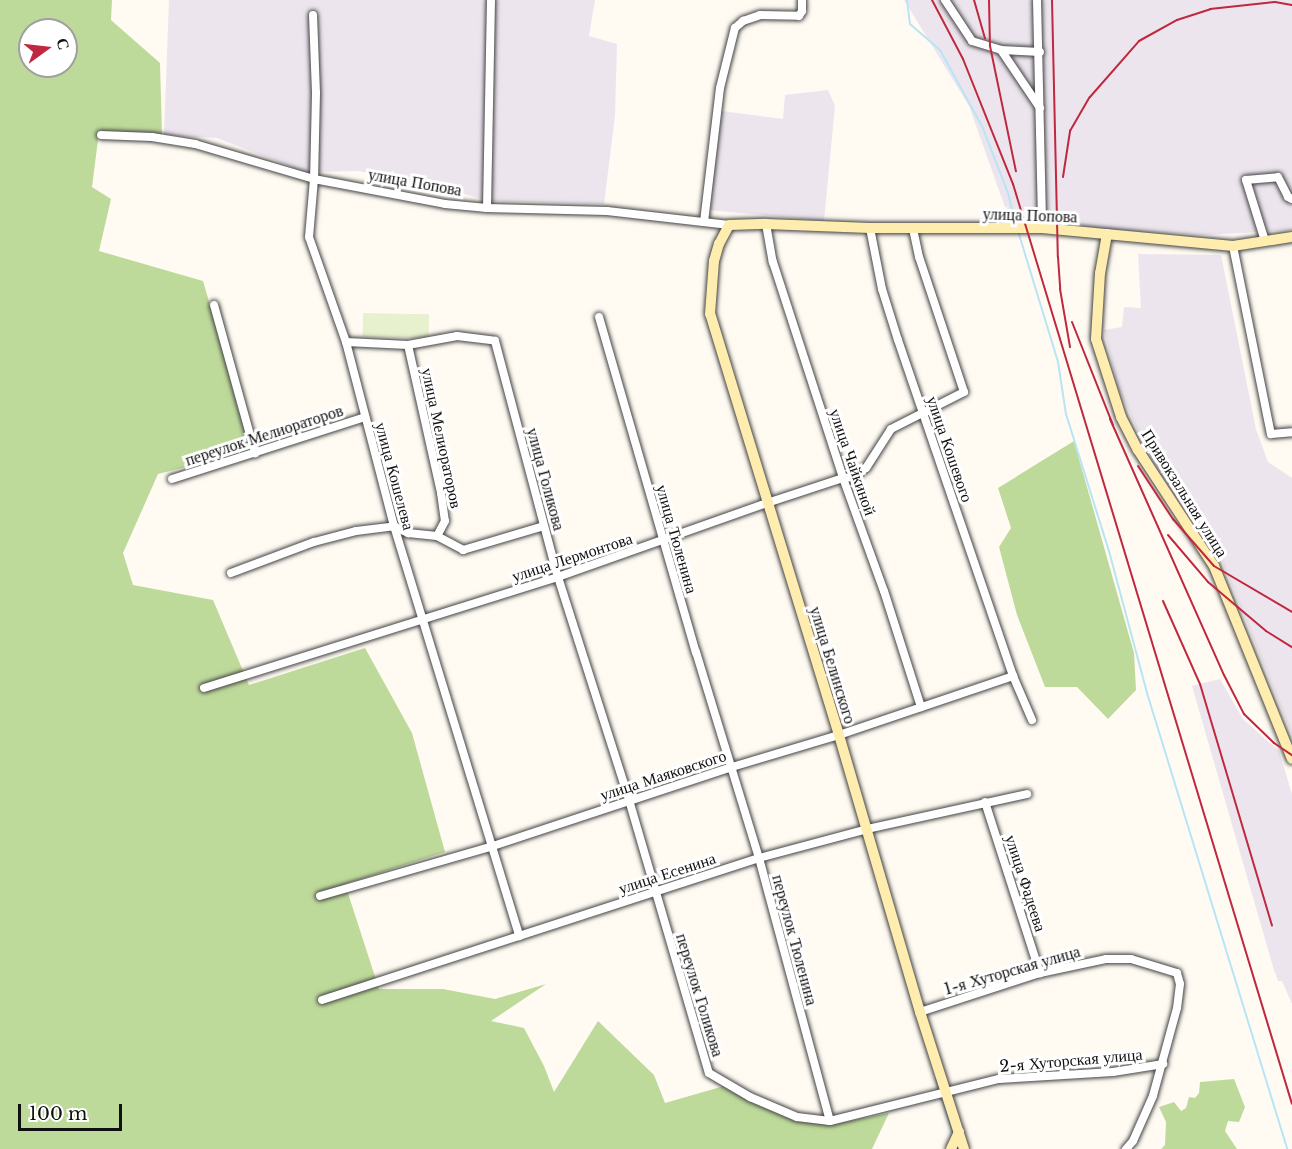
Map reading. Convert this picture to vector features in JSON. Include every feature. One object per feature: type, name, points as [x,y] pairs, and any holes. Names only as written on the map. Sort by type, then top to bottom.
[{"type":"street","points":[[487,208],[491,0]]},
{"type":"street","points":[[704,222],[720,88],[735,28],[743,21],[760,15],[799,16],[802,11],[802,0]]},
{"type":"street","points":[[945,0],[972,41],[1002,50],[1040,52]]},
{"type":"street","points":[[1037,0],[1040,52],[1042,228]]},
{"type":"street","name":"улица Кошелева","points":[[313,15],[316,93],[314,179],[309,237],[346,342],[394,526],[494,846],[519,936]]},
{"type":"street","points":[[1002,50],[1041,109]]},
{"type":"street","name":"улица Попова","points":[[101,135],[152,137],[195,144],[314,179],[446,204],[487,208],[607,211],[729,225]]},
{"type":"street","points":[[1265,242],[1246,180],[1278,177],[1292,199]]},
{"type":"street","points":[[729,225],[766,224]]},
{"type":"street","name":"улица Попова","points":[[766,224],[870,228],[1042,228],[1233,246],[1292,237]]},
{"type":"street","name":"улица Чайкиной","points":[[766,224],[773,262],[843,478],[885,591],[921,707]]},
{"type":"street","name":"улица Белинского","points":[[729,225],[714,261],[710,314],[839,735],[920,1012],[964,1149]]},
{"type":"street","name":"улица Кошевого","points":[[870,228],[882,289],[1013,676],[1032,720]]},
{"type":"street","name":"улица Лермонтова","points":[[204,688],[558,577],[767,503],[843,478],[853,477],[866,468],[891,429],[964,392],[919,257],[913,228]]},
{"type":"street","name":"Привокзальная улица","points":[[1107,234],[1100,273],[1096,339],[1121,417],[1138,450],[1214,566],[1292,759]]},
{"type":"street","points":[[1233,246],[1271,434],[1292,432]]},
{"type":"street","points":[[214,306],[255,453]]},
{"type":"street","name":"улица Тюленина","points":[[599,318],[732,767]]},
{"type":"street","name":"улица Голикова","points":[[346,342],[408,345],[456,336],[495,341],[558,577],[629,800]]},
{"type":"street","name":"улица Мелиораторов","points":[[408,345],[441,492],[445,521],[437,536]]},
{"type":"street","name":"переулок Мелиораторов","points":[[172,479],[365,417]]},
{"type":"street","points":[[231,573],[314,542],[356,531],[394,526],[408,533],[437,536],[463,550],[544,526]]},
{"type":"street","name":"улица Маяковского","points":[[320,896],[494,846],[629,800],[839,735],[1013,676]]},
{"type":"street","name":"переулок Тюленина","points":[[732,767],[830,1121]]},
{"type":"street","name":"улица Есенина","points":[[322,1000],[759,858],[867,830],[1027,794]]},
{"type":"street","name":"переулок Голикова","points":[[629,800],[710,1073],[750,1097],[797,1117],[830,1121]]},
{"type":"street","name":"улица Фадеева","points":[[985,802],[1040,973]]},
{"type":"street","name":"1-я Хуторская улица","points":[[920,1012],[1040,973],[1121,957],[1174,972],[1180,977],[1177,1008],[1162,1064]]},
{"type":"street","points":[[1126,1149],[1149,1106],[1162,1064]]},
{"type":"street","name":"2-я Хуторская улица","points":[[830,1121],[999,1079],[1113,1072],[1162,1064]]},
{"type":"street","points":[[951,1149],[959,1132]]},
{"type":"shaded area","points":[[169,0],[595,0],[589,36],[617,44],[615,116],[604,204],[489,201],[433,185],[358,171],[305,172],[217,138],[164,135]]},
{"type":"shaded area","points":[[904,0],[1292,0],[1292,230],[1204,235],[1101,229],[1006,210],[969,106]]},
{"type":"shaded area","points":[[828,90],[835,106],[824,221],[709,210],[721,111],[783,119],[785,95]]},
{"type":"shaded area","points":[[1138,254],[1221,255],[1256,429],[1268,462],[1292,478],[1292,735],[1222,561],[1156,470],[1119,390],[1104,330],[1122,327],[1124,307],[1141,308]]},
{"type":"shaded area","points":[[1220,679],[1243,719],[1279,751],[1292,794],[1292,1004],[1282,981],[1278,981],[1273,967],[1192,686]]},
{"type":"green space","points":[[0,0],[112,0],[111,20],[160,63],[162,135],[99,132],[92,187],[111,199],[99,251],[203,281],[252,450],[158,474],[123,553],[133,585],[213,600],[249,685],[365,648],[412,733],[445,852],[345,884],[379,989],[443,989],[495,999],[546,984],[491,1021],[524,1028],[544,1066],[554,1092],[598,1021],[654,1075],[665,1103],[724,1086],[796,1120],[830,1125],[889,1113],[872,1149],[0,1149]]},
{"type":"green space","points":[[363,313],[429,314],[429,338],[363,337]]},
{"type":"green space","points":[[1074,441],[1134,653],[1136,690],[1108,719],[1077,687],[1045,687],[1017,615],[999,547],[1011,528],[998,488]]},
{"type":"green space","points":[[1234,1079],[1245,1107],[1239,1122],[1228,1121],[1225,1131],[1237,1149],[1161,1149],[1165,1145],[1166,1122],[1159,1107],[1174,1102],[1181,1111],[1186,1108],[1189,1097],[1195,1098],[1199,1093],[1200,1082]]},
{"type":"waterway","points":[[907,0],[910,24],[940,50],[982,126],[1008,193],[1016,225]]},
{"type":"waterway","points":[[1018,231],[1058,362],[1066,414],[1109,551],[1147,693],[1287,1149]]},
{"type":"waterway","points":[[936,1079],[939,1091]]},
{"type":"waterway","points":[[941,1096],[953,1134]]},
{"type":"railway","points":[[932,0],[963,59],[1013,184],[1292,1104]]},
{"type":"railway","points":[[974,0],[985,38]]},
{"type":"railway","points":[[989,0],[990,46],[1016,171]]},
{"type":"railway","points":[[1052,0],[1058,257],[1060,289],[1070,347]]},
{"type":"railway","points":[[1063,177],[1070,131],[1090,97],[1139,41],[1177,20],[1210,9],[1275,2],[1292,5]]},
{"type":"railway","points":[[1072,322],[1113,425]]},
{"type":"railway","points":[[1110,419],[1224,675],[1244,714],[1274,743],[1292,755]]},
{"type":"railway","points":[[1138,466],[1173,519],[1214,566],[1292,612]]},
{"type":"railway","points":[[1168,535],[1208,582],[1266,631],[1292,647]]},
{"type":"railway","points":[[1163,601],[1200,684],[1272,925]]}]
